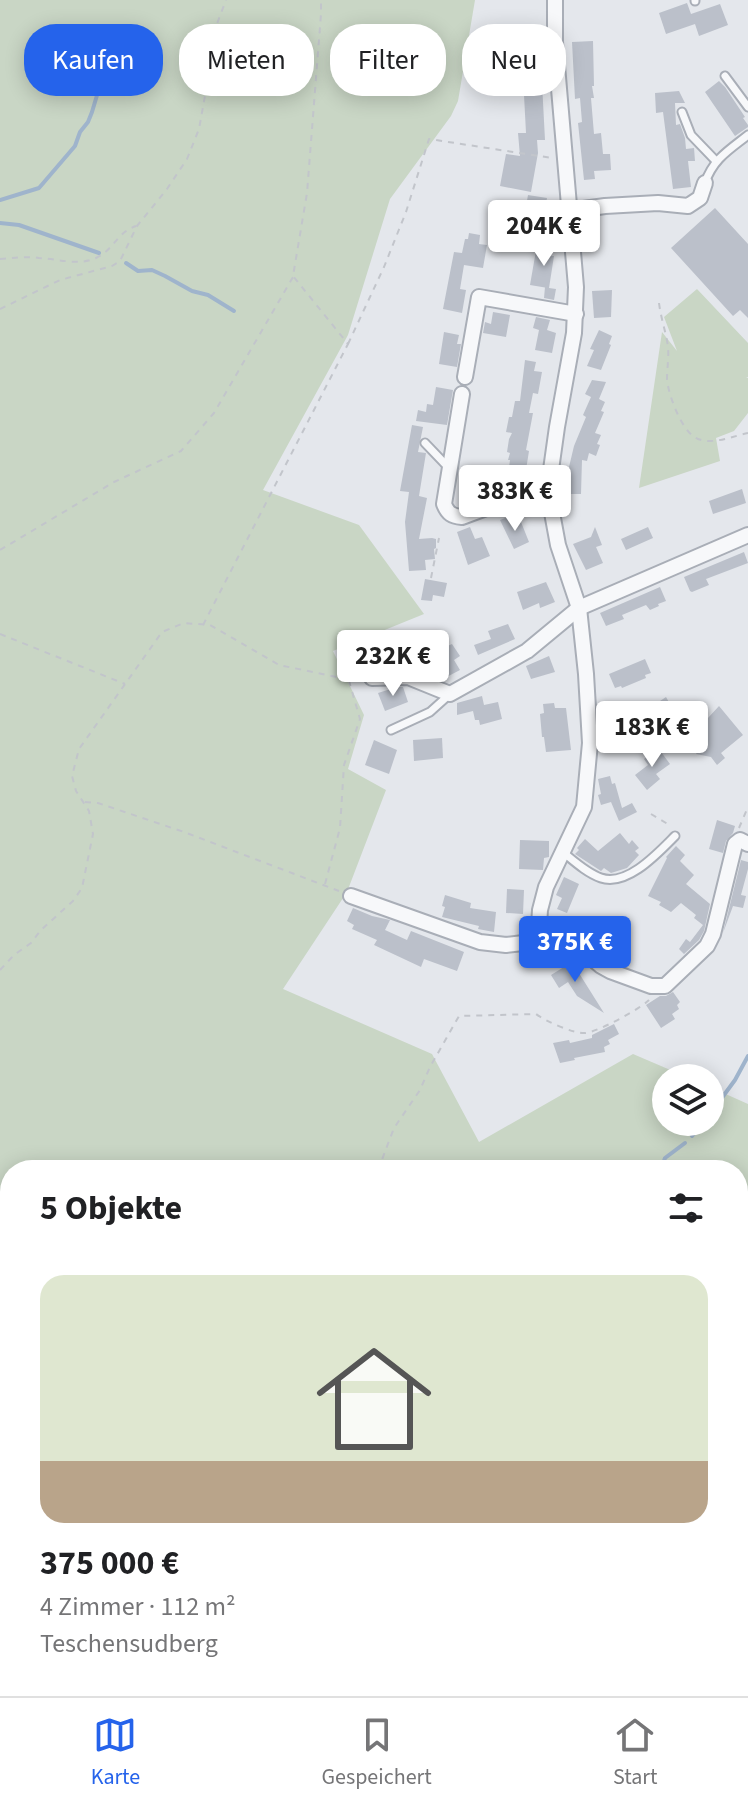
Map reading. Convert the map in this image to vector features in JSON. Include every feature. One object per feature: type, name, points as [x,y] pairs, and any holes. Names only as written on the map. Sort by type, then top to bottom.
[{"type":"street","points":[[555,0],[555,42],[576,314],[548,491],[558,545],[579,608],[590,743],[584,807],[546,887],[539,925],[552,937],[573,942],[610,971],[651,986],[665,986],[707,946],[741,844]]},
{"type":"street","points":[[569,211],[658,203],[688,206],[700,198],[705,183]]},
{"type":"street","points":[[465,377],[479,297],[576,314]]},
{"type":"street","points":[[462,394],[444,504],[449,513],[462,517],[527,493],[548,491]]},
{"type":"street","points":[[372,678],[408,677],[450,694],[527,651],[579,608],[748,535]]},
{"type":"street","points":[[351,896],[480,942],[506,945],[532,942],[545,933]]},
{"type":"lane","points":[[725,76],[748,107]]},
{"type":"lane","points":[[682,112],[691,135],[716,161]]},
{"type":"lane","points":[[705,183],[716,161],[748,135]]},
{"type":"lane","points":[[425,443],[449,469]]},
{"type":"lane","points":[[391,730],[430,712],[450,694]]},
{"type":"lane","points":[[562,851],[591,873],[602,879],[614,880],[628,876],[675,836]]},
{"type":"path","points":[[0,309],[60,280],[120,261],[137,226],[187,159],[199,129],[210,68],[204,58],[226,0]]},
{"type":"path","points":[[0,550],[114,482],[181,451],[214,413],[293,276],[307,193],[321,0]]},
{"type":"path","points":[[203,625],[348,344],[384,267],[406,212],[429,139],[565,160]]},
{"type":"path","points":[[0,259],[37,257],[60,261],[91,260],[107,252],[127,229],[137,226]]},
{"type":"path","points":[[293,276],[348,344]]},
{"type":"path","points":[[659,303],[669,359],[667,381],[685,428],[697,439],[716,440],[748,433]]},
{"type":"path","points":[[431,578],[439,538]]},
{"type":"path","points":[[0,970],[73,901],[82,888],[93,834],[89,811],[76,791],[72,776],[79,749],[162,632],[184,623],[210,625],[279,665],[348,679],[372,678]]},
{"type":"path","points":[[0,634],[125,684]]},
{"type":"path","points":[[325,886],[340,828],[344,765],[360,719],[348,679]]},
{"type":"path","points":[[590,743],[627,725],[642,713],[648,719],[656,719]]},
{"type":"path","points":[[83,801],[98,803],[184,832],[351,896]]},
{"type":"path","points":[[741,844],[748,807]]},
{"type":"path","points":[[651,814],[675,830],[675,836]]},
{"type":"path","points":[[382,1160],[394,1128],[420,1090],[459,1016],[536,1014],[583,1034],[642,1007],[665,986]]},
{"type":"green space","points":[[0,0],[475,0],[471,24],[462,24],[462,77],[458,101],[451,116],[390,199],[348,335],[263,490],[359,525],[424,614],[333,651],[364,715],[348,769],[386,790],[347,892],[283,989],[432,1054],[479,1142],[633,1054],[656,1064],[652,1064],[652,1136],[724,1136],[724,1093],[748,1104],[748,1160],[0,1160]]},
{"type":"green space","points":[[697,289],[748,343],[748,413],[734,431],[716,438],[720,461],[639,488],[662,332],[677,351],[664,317]]},
{"type":"building","points":[[687,3],[691,14],[720,4],[728,25],[699,36],[695,24],[666,34],[659,13]]},
{"type":"building","points":[[593,41],[594,98],[591,98],[594,134],[601,133],[603,154],[610,154],[611,170],[594,171],[595,179],[584,180],[578,123],[582,122],[580,98],[575,99],[572,42]]},
{"type":"building","points":[[719,81],[748,125],[735,136],[705,92]]},
{"type":"building","points":[[679,91],[685,103],[675,103],[676,125],[680,124],[686,149],[694,148],[695,161],[688,161],[691,187],[673,189],[663,112],[656,113],[655,93]]},
{"type":"building","points":[[524,96],[543,96],[545,140],[537,140],[538,153],[531,192],[500,186],[506,154],[520,156],[518,133],[526,133]]},
{"type":"building","points":[[528,195],[547,198],[540,239],[506,233],[510,209],[525,212]]},
{"type":"building","points":[[715,208],[748,244],[748,318],[740,310],[733,316],[671,248]]},
{"type":"building","points":[[469,233],[480,235],[479,244],[487,245],[483,268],[464,265],[460,289],[466,290],[462,313],[443,309],[454,252],[462,253]]},
{"type":"building","points":[[538,239],[553,241],[549,288],[556,289],[554,300],[544,298],[545,287],[530,285]]},
{"type":"building","points":[[612,290],[611,317],[594,318],[592,291]]},
{"type":"building","points":[[493,312],[510,315],[506,337],[483,333],[485,322],[491,324]]},
{"type":"building","points":[[536,317],[550,320],[547,330],[556,333],[552,353],[535,350],[539,330],[533,328]]},
{"type":"building","points":[[599,330],[612,336],[601,370],[587,366],[594,350],[590,349]]},
{"type":"building","points":[[444,332],[459,335],[457,344],[461,344],[457,367],[439,364]]},
{"type":"building","points":[[525,360],[536,362],[534,371],[542,372],[538,394],[533,393],[529,413],[533,413],[525,476],[508,475],[510,453],[507,452],[512,433],[506,432],[515,401],[520,401]]},
{"type":"building","points":[[592,380],[606,382],[599,399],[605,402],[601,411],[604,412],[595,433],[601,435],[597,444],[600,445],[596,456],[589,453],[587,461],[582,460],[581,494],[568,494],[569,467],[586,417],[583,415],[591,397],[585,394]]},
{"type":"building","points":[[436,387],[453,390],[447,425],[416,421],[418,410],[426,412],[427,404],[433,405]]},
{"type":"building","points":[[412,425],[423,427],[418,452],[426,453],[419,496],[427,498],[419,539],[436,539],[436,548],[435,559],[425,560],[426,570],[409,571],[405,522],[409,492],[400,491]]},
{"type":"building","points":[[476,475],[483,492],[465,499],[459,481]]},
{"type":"building","points":[[742,489],[746,503],[713,514],[709,501]]},
{"type":"building","points":[[511,516],[514,525],[521,522],[529,542],[514,549],[500,520]]},
{"type":"building","points":[[470,527],[475,539],[482,537],[490,556],[468,565],[457,532]]},
{"type":"building","points":[[595,527],[602,545],[596,547],[603,563],[586,570],[573,544],[591,537]]},
{"type":"building","points":[[648,527],[653,538],[626,550],[621,539]]},
{"type":"building","points":[[744,552],[748,563],[706,579],[709,585],[690,591],[684,577]]},
{"type":"building","points":[[425,579],[447,583],[444,597],[433,595],[432,601],[421,600]]},
{"type":"building","points":[[546,582],[555,602],[540,608],[539,603],[523,610],[517,592]]},
{"type":"building","points":[[660,587],[666,601],[650,610],[646,605],[622,615],[624,619],[606,626],[600,613]]},
{"type":"building","points":[[508,624],[515,639],[478,655],[474,645],[491,639],[488,631]]},
{"type":"building","points":[[404,639],[409,651],[415,649],[419,660],[386,664],[380,648]]},
{"type":"building","points":[[452,644],[460,656],[454,660],[460,670],[441,680],[436,678],[430,666],[445,658],[441,649]]},
{"type":"building","points":[[549,656],[555,672],[531,679],[526,666]]},
{"type":"building","points":[[645,659],[651,673],[645,675],[646,678],[615,688],[609,674]]},
{"type":"building","points":[[403,687],[408,702],[385,711],[378,693]]},
{"type":"building","points":[[482,696],[484,705],[498,702],[502,719],[480,725],[473,711],[457,715],[457,703]]},
{"type":"building","points":[[666,697],[679,720],[663,729],[654,713],[660,709],[657,703]]},
{"type":"building","points":[[554,703],[555,708],[566,708],[571,750],[546,752],[540,714],[544,713],[543,704]]},
{"type":"building","points":[[719,706],[743,735],[721,753],[725,758],[717,765],[711,757],[696,754],[707,739],[697,730]]},
{"type":"building","points":[[442,738],[443,758],[414,761],[413,740]]},
{"type":"building","points":[[374,740],[397,750],[389,774],[365,765]]},
{"type":"building","points":[[658,748],[670,764],[656,774],[660,779],[647,790],[635,775],[648,765],[644,759]]},
{"type":"building","points":[[610,776],[622,808],[632,803],[637,812],[619,821],[611,802],[601,805],[598,795],[601,794],[598,779]]},
{"type":"building","points":[[717,820],[735,826],[723,853],[709,849]]},
{"type":"building","points":[[620,833],[629,844],[632,840],[639,848],[635,851],[639,855],[627,868],[611,873],[604,868],[601,871],[575,854],[585,839],[598,851]]},
{"type":"building","points":[[520,840],[549,841],[549,857],[544,858],[543,870],[519,869]]},
{"type":"building","points":[[676,846],[685,855],[680,861],[694,875],[686,884],[710,904],[704,931],[684,954],[679,949],[686,939],[690,942],[703,925],[681,903],[671,912],[659,905],[661,902],[648,896],[666,857]]},
{"type":"building","points":[[741,860],[748,862],[741,895],[746,896],[743,908],[733,906],[723,933]]},
{"type":"building","points":[[564,877],[579,884],[567,913],[557,909],[562,898],[556,895]]},
{"type":"building","points":[[507,889],[524,890],[523,914],[506,913]]},
{"type":"building","points":[[445,895],[471,903],[470,908],[496,912],[494,932],[442,917]]},
{"type":"building","points":[[353,908],[390,920],[385,930],[407,940],[411,931],[464,952],[457,971],[424,959],[421,967],[374,945],[377,940],[352,929],[354,925],[347,921]]},
{"type":"building","points":[[605,926],[613,947],[602,954],[589,936]]},
{"type":"building","points":[[572,962],[604,1013],[577,996],[568,982],[559,988],[551,975]]},
{"type":"building","points":[[673,992],[680,1002],[677,1005],[679,1009],[672,1014],[675,1019],[661,1028],[646,1005]]},
{"type":"building","points":[[614,1024],[619,1034],[608,1040],[610,1044],[604,1047],[605,1052],[560,1063],[553,1043],[592,1038],[592,1035]]},
{"type":"waterway","points":[[0,200],[39,188],[75,146],[97,96]]},
{"type":"waterway","points":[[0,223],[19,225],[99,253]]},
{"type":"waterway","points":[[126,263],[138,271],[152,270],[192,291],[208,295],[234,311]]},
{"type":"waterway","points":[[724,1095],[748,1056]]},
{"type":"waterway","points":[[664,1160],[685,1143]]}]
